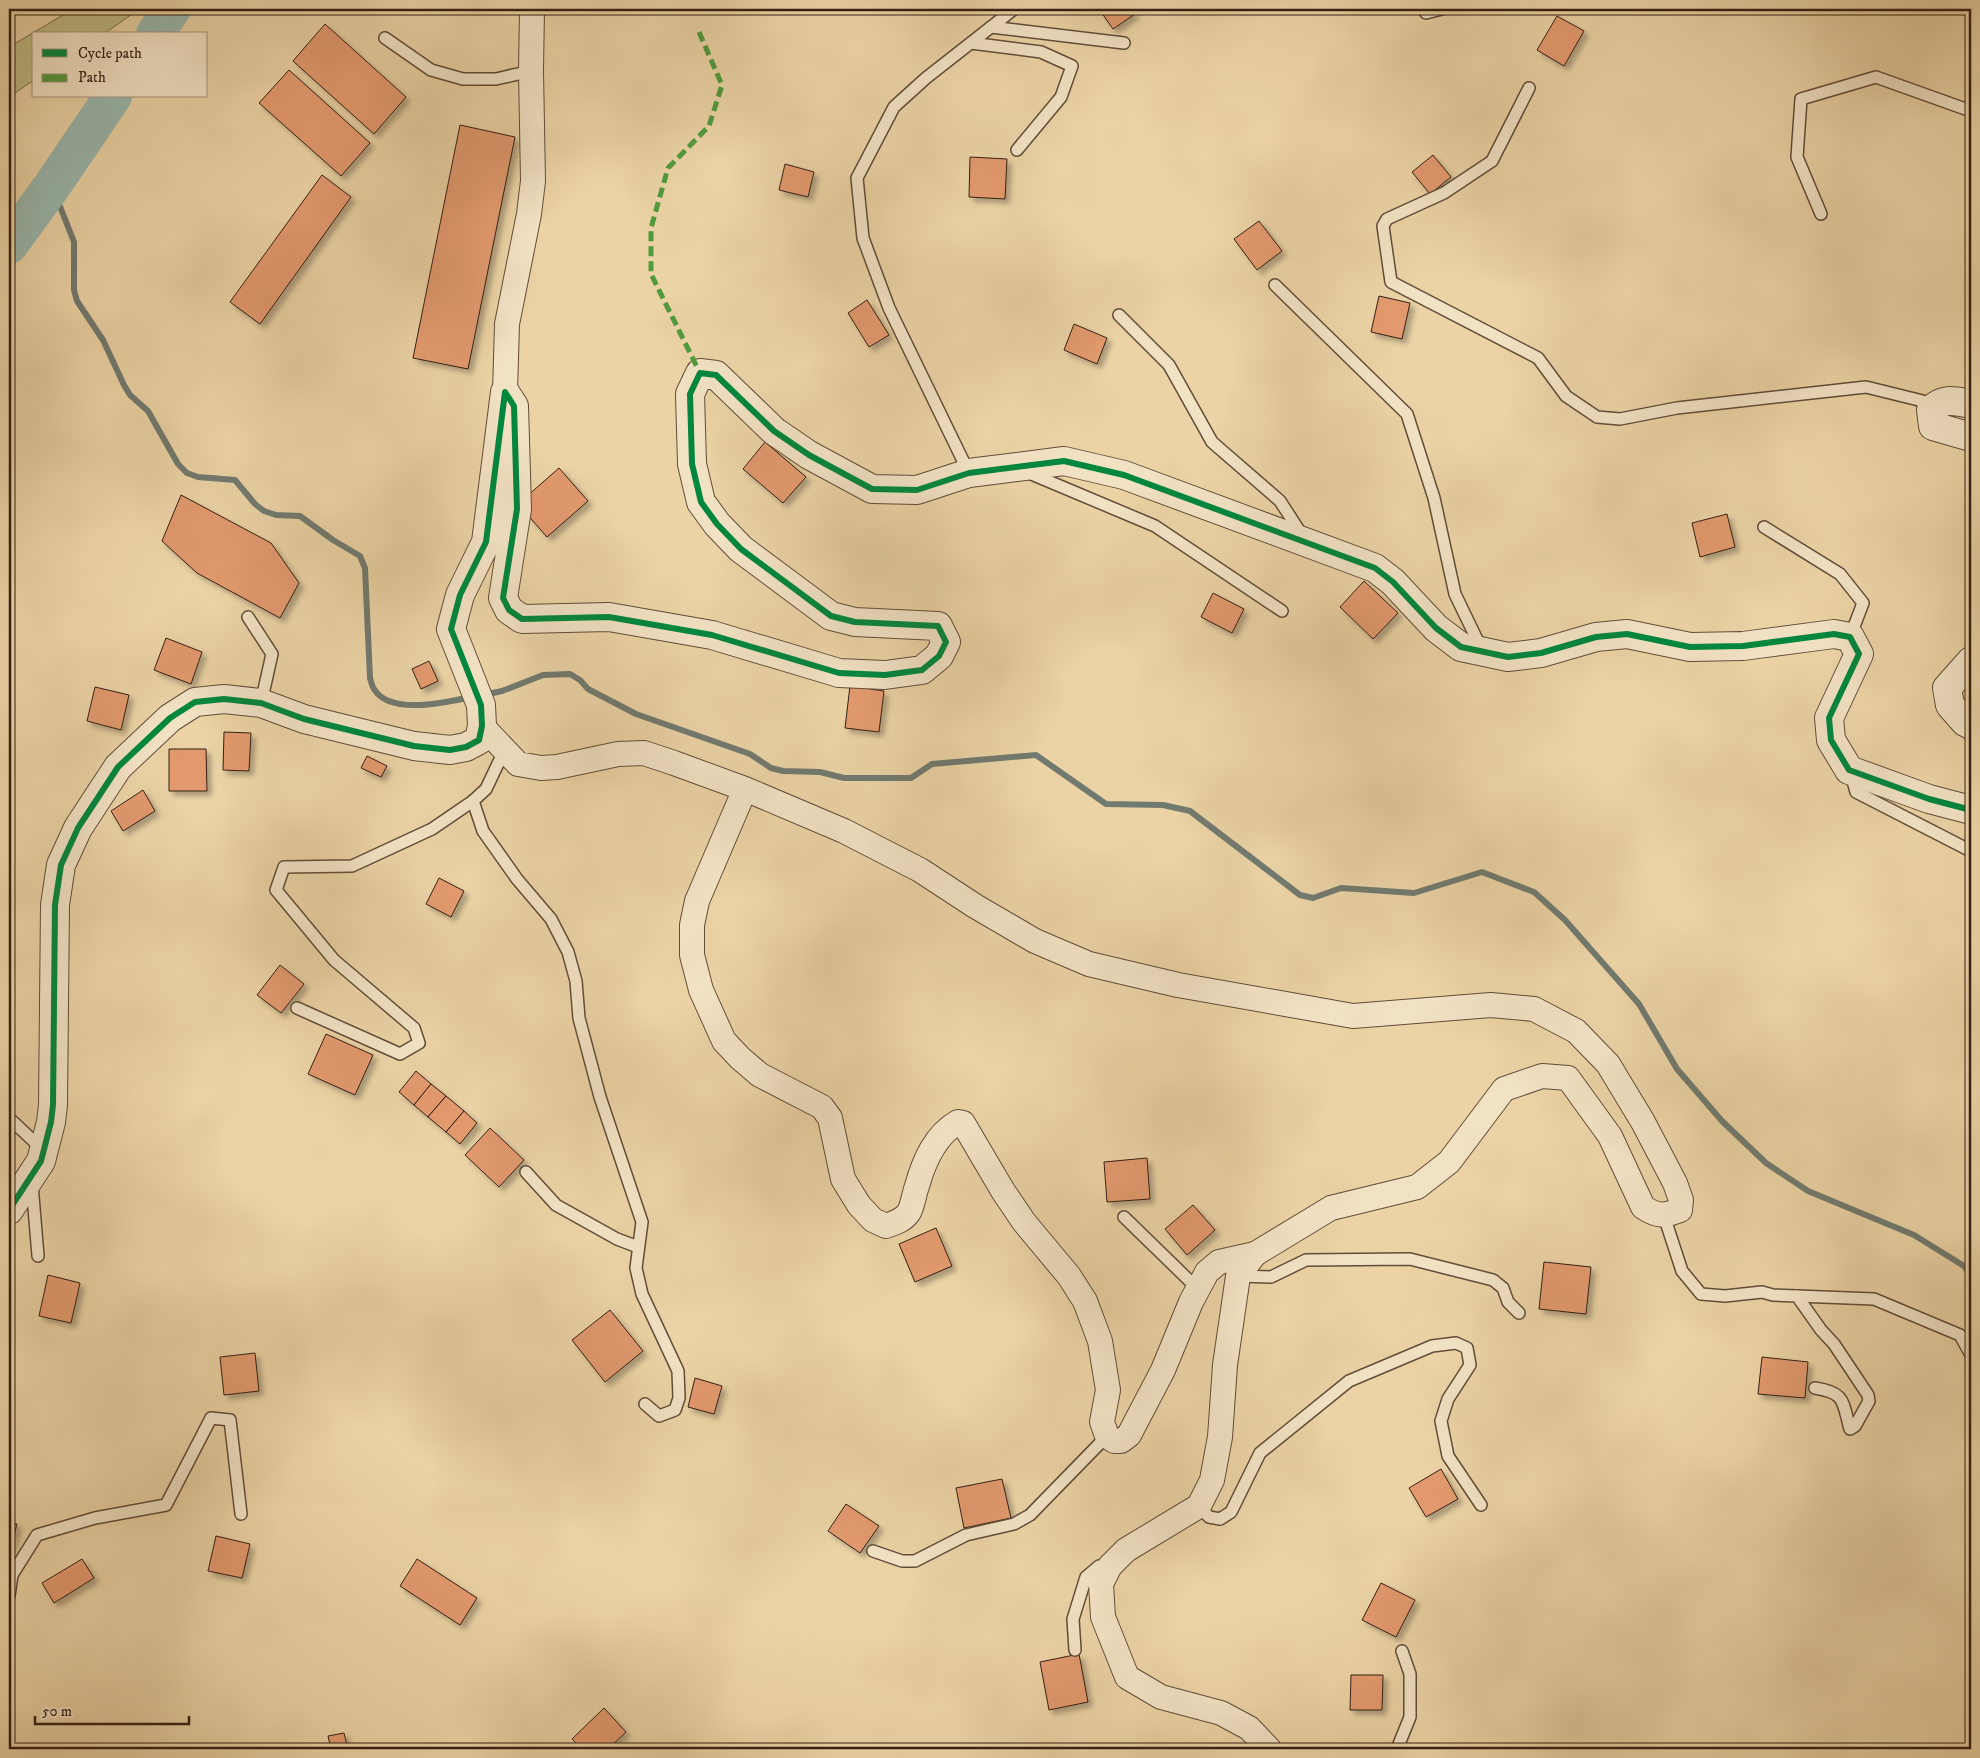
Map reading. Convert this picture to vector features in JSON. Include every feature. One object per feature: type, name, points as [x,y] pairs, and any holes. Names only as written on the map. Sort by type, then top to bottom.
[{"type":"street","points":[[532,9],[533,181],[529,214],[507,324],[505,392],[486,542],[460,595],[451,629],[480,707],[504,751],[518,764],[541,768],[562,766],[618,754],[644,753],[674,762],[746,789],[844,831],[920,870],[975,906],[1036,941],[1089,964],[1178,985],[1353,1016],[1490,1005],[1534,1009],[1576,1031],[1608,1064],[1643,1122],[1675,1183],[1682,1200],[1680,1210],[1664,1216],[1643,1207],[1610,1136],[1568,1078],[1542,1076],[1504,1089],[1449,1162],[1416,1187],[1331,1208],[1254,1254],[1219,1262],[1207,1272],[1191,1302],[1163,1370],[1129,1435],[1121,1441],[1114,1442],[1107,1436],[1102,1422],[1108,1390],[1100,1341],[1085,1301],[1069,1276],[1024,1222],[1003,1191],[963,1123],[958,1122],[953,1125],[938,1139],[927,1156],[910,1211],[900,1221],[886,1226],[873,1220],[864,1210],[844,1179],[830,1118],[822,1107],[760,1074],[740,1058],[724,1041],[701,990],[692,955],[692,925],[697,900],[746,789]]},
{"type":"street","points":[[505,392],[514,406],[517,509],[503,598],[508,610],[522,619],[609,617],[712,635],[840,673],[885,674],[922,670],[939,656],[946,642],[938,626],[855,622],[830,616],[741,549],[717,524],[701,502],[692,464],[690,394],[700,373],[716,375],[774,431],[808,455],[872,489],[917,490],[969,473],[1064,461],[1124,475],[1374,568],[1393,582],[1436,628],[1461,647],[1484,653],[1508,657],[1541,653],[1596,638],[1627,634],[1690,647],[1743,646],[1834,634],[1850,637],[1860,654],[1829,718],[1831,740],[1850,770],[1928,799],[1971,810]]},
{"type":"street","points":[[1971,404],[1948,400],[1936,404],[1931,410],[1933,426],[1971,437]]},
{"type":"street","points":[[1971,661],[1947,688],[1950,705],[1965,722],[1971,725]]},
{"type":"street","points":[[9,1210],[40,1161],[51,1122],[53,1105],[55,904],[61,865],[78,828],[118,767],[170,718],[195,702],[224,699],[260,703],[304,719],[414,746],[450,750],[466,747],[478,740],[480,707]]},
{"type":"street","points":[[1254,1254],[1238,1276],[1225,1365],[1220,1437],[1212,1480],[1198,1506],[1126,1550],[1110,1566],[1101,1584],[1104,1617],[1128,1677],[1161,1696],[1221,1713],[1249,1728],[1269,1749]]},
{"type":"lane","points":[[969,473],[889,308],[863,238],[857,178],[894,107],[926,78],[1014,9]]},
{"type":"lane","points":[[1423,9],[1426,13],[1442,9]]},
{"type":"lane","points":[[991,27],[1124,43]]},
{"type":"lane","points":[[385,38],[430,70],[463,79],[496,79],[531,71]]},
{"type":"lane","points":[[971,43],[1041,52],[1072,66],[1061,97],[1017,150]]},
{"type":"lane","points":[[1821,214],[1797,157],[1801,99],[1876,77],[1971,111]]},
{"type":"lane","points":[[1529,88],[1492,161],[1444,193],[1387,219],[1383,226],[1391,282],[1538,358],[1566,396],[1597,417],[1620,419],[1676,408],[1866,387],[1936,404]]},
{"type":"lane","points":[[1275,285],[1407,414],[1434,498],[1454,594],[1484,653]]},
{"type":"lane","points":[[1119,315],[1169,365],[1212,442],[1280,501],[1307,543]]},
{"type":"lane","points":[[1016,467],[1155,526],[1282,611]]},
{"type":"lane","points":[[1764,526],[1840,574],[1863,603],[1850,637]]},
{"type":"lane","points":[[248,617],[272,654],[260,703]]},
{"type":"lane","points":[[297,1008],[400,1054],[419,1043],[414,1028],[334,960],[276,890],[284,867],[352,866],[432,828],[474,801],[486,789],[504,751]]},
{"type":"lane","points":[[1850,770],[1856,792],[1971,851]]},
{"type":"lane","points":[[474,801],[483,831],[517,879],[551,919],[568,952],[576,981],[579,1018],[600,1097],[642,1222],[636,1268],[642,1294],[678,1371],[679,1398],[675,1410],[659,1416],[645,1404]]},
{"type":"lane","points":[[9,1118],[43,1150]]},
{"type":"lane","points":[[526,1172],[556,1205],[617,1239],[638,1247]]},
{"type":"lane","points":[[32,1175],[38,1256]]},
{"type":"lane","points":[[1664,1216],[1682,1271],[1701,1294],[1725,1296],[1762,1292],[1773,1295],[1874,1299],[1960,1335],[1971,1355]]},
{"type":"lane","points":[[1124,1217],[1198,1289]]},
{"type":"lane","points":[[1238,1276],[1271,1277],[1306,1260],[1410,1259],[1493,1280],[1503,1288],[1508,1302],[1518,1313]]},
{"type":"lane","points":[[1797,1296],[1821,1330],[1834,1344],[1868,1395],[1869,1401],[1855,1426],[1850,1429],[1842,1398],[1832,1391],[1815,1388]]},
{"type":"lane","points":[[1198,1506],[1209,1518],[1220,1519],[1231,1512],[1260,1453],[1349,1380],[1432,1346],[1456,1344],[1467,1348],[1470,1365],[1448,1399],[1441,1421],[1448,1456],[1481,1505]]},
{"type":"lane","points":[[9,1596],[12,1575],[37,1535],[95,1518],[166,1505],[211,1418],[230,1420],[241,1514]]},
{"type":"lane","points":[[873,1551],[902,1561],[915,1561],[966,1535],[1014,1524],[1030,1515],[1107,1436]]},
{"type":"lane","points":[[1074,1650],[1073,1619],[1086,1578],[1099,1566],[1110,1566]]},
{"type":"lane","points":[[1396,1749],[1410,1717],[1410,1674],[1402,1651]]},
{"type":"shaded area","points":[[73,9],[139,9],[107,32],[34,32]]},
{"type":"shaded area","points":[[32,33],[32,81],[9,97],[9,47]]},
{"type":"building","points":[[1099,9],[1131,9],[1135,14],[1113,29]]},
{"type":"building","points":[[1557,16],[1584,31],[1564,66],[1537,50]]},
{"type":"building","points":[[325,24],[406,97],[374,134],[293,61]]},
{"type":"building","points":[[289,70],[370,143],[341,176],[259,103]]},
{"type":"building","points":[[460,125],[515,137],[468,369],[413,358]]},
{"type":"building","points":[[1433,155],[1451,177],[1430,194],[1412,172]]},
{"type":"building","points":[[970,157],[1007,159],[1005,199],[969,197]]},
{"type":"building","points":[[785,164],[814,172],[808,197],[779,190]]},
{"type":"building","points":[[322,175],[351,197],[260,324],[230,302]]},
{"type":"building","points":[[1259,221],[1282,251],[1257,270],[1234,239]]},
{"type":"building","points":[[1379,296],[1410,303],[1402,339],[1371,332]]},
{"type":"building","points":[[867,300],[889,335],[869,347],[848,313]]},
{"type":"building","points":[[1074,324],[1107,338],[1097,364],[1064,350]]},
{"type":"building","points":[[765,442],[806,477],[783,503],[743,469]]},
{"type":"building","points":[[559,468],[588,501],[547,537],[518,504]]},
{"type":"building","points":[[181,495],[271,543],[299,583],[280,618],[197,573],[162,541]]},
{"type":"building","points":[[1727,514],[1735,547],[1700,557],[1692,523]]},
{"type":"building","points":[[1364,581],[1398,613],[1373,639],[1340,607]]},
{"type":"building","points":[[1213,593],[1244,609],[1232,633],[1201,617]]},
{"type":"building","points":[[166,638],[202,652],[191,684],[154,670]]},
{"type":"building","points":[[429,661],[438,681],[421,689],[412,669]]},
{"type":"building","points":[[850,686],[884,691],[879,732],[845,728]]},
{"type":"building","points":[[95,687],[129,695],[121,730],[87,721]]},
{"type":"building","points":[[224,732],[251,733],[249,771],[223,770]]},
{"type":"building","points":[[169,749],[206,749],[207,791],[169,791]]},
{"type":"building","points":[[367,756],[387,766],[381,777],[361,768]]},
{"type":"building","points":[[143,790],[155,811],[123,831],[111,811]]},
{"type":"building","points":[[439,878],[464,891],[451,917],[426,904]]},
{"type":"building","points":[[280,965],[304,984],[281,1013],[257,995]]},
{"type":"building","points":[[326,1034],[373,1055],[355,1095],[308,1074]]},
{"type":"building","points":[[416,1071],[431,1084],[414,1105],[399,1092]]},
{"type":"building","points":[[431,1084],[446,1096],[428,1117],[414,1105]]},
{"type":"building","points":[[446,1096],[464,1111],[446,1132],[428,1117]]},
{"type":"building","points":[[464,1111],[477,1123],[460,1144],[446,1132]]},
{"type":"building","points":[[490,1128],[524,1160],[499,1187],[465,1155]]},
{"type":"building","points":[[1147,1158],[1150,1199],[1107,1202],[1104,1162]]},
{"type":"building","points":[[1193,1205],[1215,1230],[1187,1255],[1165,1229]]},
{"type":"building","points":[[936,1228],[952,1266],[915,1282],[899,1244]]},
{"type":"building","points":[[1544,1262],[1591,1267],[1586,1314],[1539,1309]]},
{"type":"building","points":[[48,1275],[80,1283],[71,1323],[39,1316]]},
{"type":"building","points":[[610,1310],[643,1351],[605,1382],[572,1340]]},
{"type":"building","points":[[255,1353],[259,1391],[224,1395],[220,1357]]},
{"type":"building","points":[[1762,1357],[1808,1362],[1805,1398],[1758,1394]]},
{"type":"building","points":[[695,1378],[722,1386],[714,1414],[688,1407]]},
{"type":"building","points":[[1441,1469],[1458,1499],[1426,1517],[1409,1488]]},
{"type":"building","points":[[1002,1479],[1011,1518],[964,1528],[956,1488]]},
{"type":"building","points":[[846,1504],[879,1526],[860,1553],[828,1531]]},
{"type":"building","points":[[9,1522],[17,1524],[9,1555]]},
{"type":"building","points":[[216,1536],[250,1544],[242,1578],[208,1571]]},
{"type":"building","points":[[82,1559],[94,1578],[54,1603],[42,1583]]},
{"type":"building","points":[[417,1559],[477,1598],[460,1625],[400,1586]]},
{"type":"building","points":[[1381,1583],[1415,1600],[1396,1637],[1362,1620]]},
{"type":"building","points":[[1079,1654],[1088,1702],[1049,1710],[1040,1662]]},
{"type":"building","points":[[1351,1675],[1383,1675],[1382,1710],[1350,1710]]},
{"type":"building","points":[[604,1708],[626,1732],[608,1749],[582,1749],[572,1739]]},
{"type":"building","points":[[344,1733],[348,1749],[331,1749],[328,1736]]},
{"type":"waterway","points":[[156,32],[172,9]]},
{"type":"waterway","points":[[9,245],[112,98]]},
{"type":"waterway","points":[[52,186],[74,242],[74,290],[77,301],[103,340],[130,395],[148,411],[178,464],[187,473],[198,477],[235,480],[255,504],[264,511],[276,515],[300,516],[333,540],[360,556],[365,568],[370,678],[374,689],[382,697],[405,705],[434,704],[471,697]]},
{"type":"waterway","points":[[484,695],[502,691],[543,675],[570,674],[580,680],[588,689],[636,714],[750,754],[771,768],[783,771],[820,772],[844,778],[911,778],[932,764],[1036,755],[1106,804],[1163,805],[1190,811],[1300,895],[1313,898],[1341,888],[1414,893],[1482,872],[1534,892],[1565,920],[1639,1004],[1677,1069],[1722,1121],[1766,1163],[1808,1191],[1914,1235],[1964,1266],[1971,1275]]},
{"type":"marked path","points":[[699,32],[722,85],[709,126],[668,168],[651,228],[651,274],[700,373]]},
{"type":"cycle path","points":[[9,1210],[41,1161],[51,1122],[53,1105],[55,905],[61,865],[78,828],[118,767],[170,718],[195,702],[224,699],[261,703],[304,719],[414,746],[450,750],[466,747],[479,740],[482,726],[481,705],[451,629],[460,595],[486,542],[505,392],[514,406],[517,509],[503,598],[509,610],[522,619],[609,617],[712,635],[839,673],[885,675],[922,670],[939,656],[946,642],[938,626],[855,622],[831,616],[741,549],[717,524],[701,502],[692,464],[690,394],[700,373],[716,375],[774,431],[809,455],[872,489],[917,490],[969,473],[1064,461],[1124,475],[1375,568],[1393,582],[1436,628],[1461,647],[1508,657],[1541,653],[1596,637],[1627,634],[1690,647],[1743,646],[1834,634],[1850,637],[1859,654],[1829,718],[1831,740],[1849,770],[1929,799],[1971,810]]}]
